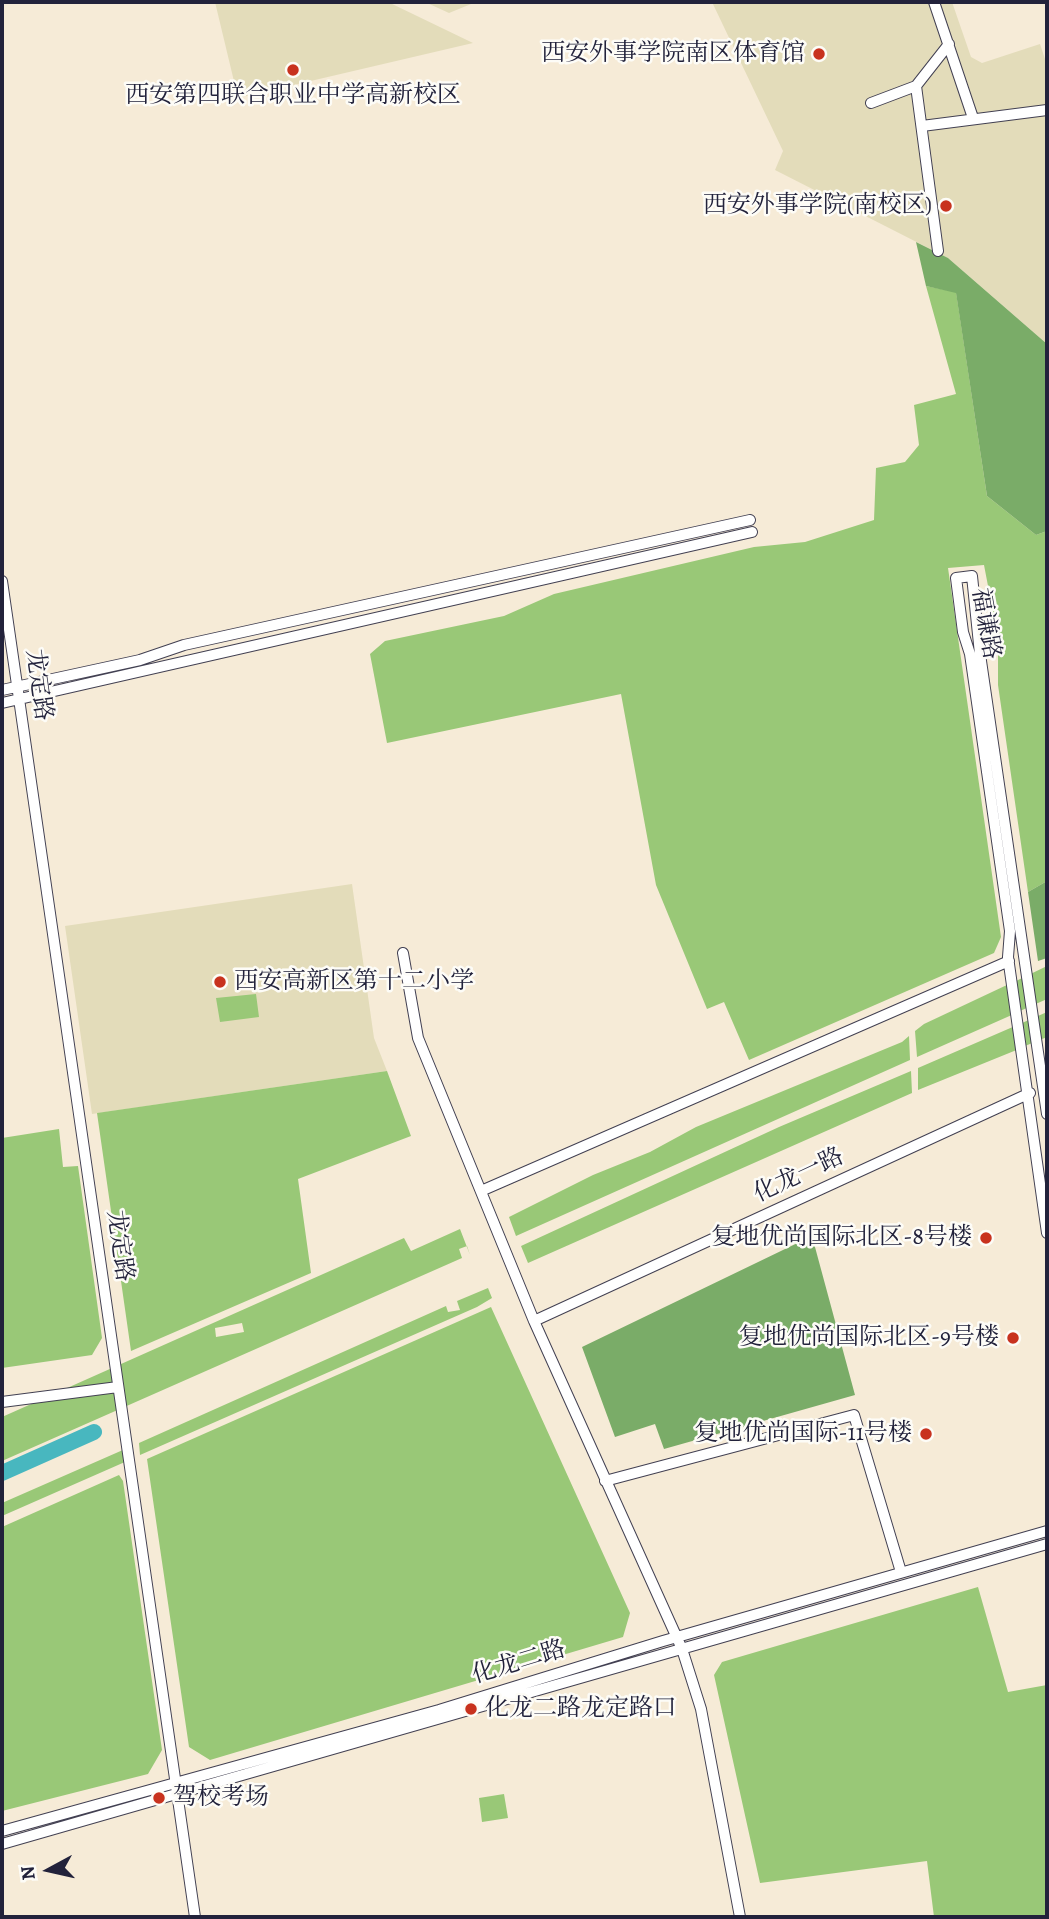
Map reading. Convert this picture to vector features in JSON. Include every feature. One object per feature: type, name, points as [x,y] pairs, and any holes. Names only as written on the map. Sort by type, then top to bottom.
[{"type":"street","points":[[933,2],[973,118]]},
{"type":"street","points":[[871,103],[916,86],[949,44]]},
{"type":"street","points":[[916,86],[938,251]]},
{"type":"street","points":[[922,125],[1047,110]]},
{"type":"street","points":[[2,690],[140,660],[184,645],[750,520]]},
{"type":"street","points":[[2,703],[144,668],[191,662],[752,532]]},
{"type":"street","name":"福谦路","points":[[1047,1114],[982,668],[972,576],[956,578],[963,632],[970,654],[1010,931],[1009,961],[1047,1233]]},
{"type":"street","name":"龙定路","points":[[2,581],[195,1917]]},
{"type":"street","points":[[403,953],[418,1038],[534,1321],[682,1649],[701,1709],[740,1917]]},
{"type":"street","points":[[481,1191],[1009,961]]},
{"type":"street","name":"化龙一路","points":[[534,1321],[1043,1087]]},
{"type":"street","points":[[2,1402],[118,1387]]},
{"type":"street","points":[[605,1481],[854,1415],[901,1572]]},
{"type":"street","name":"化龙二路","points":[[2,1844],[177,1788],[677,1637],[1047,1531]]},
{"type":"street","name":"化龙二路","points":[[2,1831],[177,1788],[682,1649],[1047,1544]]},
{"type":"shaded area","name":"西安第四联合职业中学高新校区","points":[[215,2],[388,2],[473,43],[238,98]]},
{"type":"shaded area","points":[[425,2],[476,2],[449,13]]},
{"type":"shaded area","name":"西安外事学院(南校区)","points":[[712,2],[952,2],[971,57],[982,63],[1040,44],[1047,65],[1047,344],[948,258],[775,170],[783,151]]},
{"type":"shaded area","name":"西安高新区第十二小学","points":[[352,884],[374,1038],[387,1071],[92,1114],[65,926]]},
{"type":"green space","points":[[916,242],[948,258],[1047,344],[1047,531],[1036,535],[987,496],[956,293],[926,286]]},
{"type":"green space","points":[[926,286],[956,292],[987,496],[1036,535],[1047,531],[1047,881],[1028,892],[998,685],[998,638],[984,565],[948,568],[1001,937],[994,953],[749,1060],[724,1002],[707,1009],[656,885],[621,694],[387,743],[370,654],[385,641],[504,616],[554,594],[754,547],[805,542],[874,520],[876,468],[905,462],[919,445],[914,405],[956,394]]},
{"type":"green space","points":[[1047,881],[1047,958],[1038,961],[1028,892]]},
{"type":"green space","points":[[1047,966],[1047,999],[1020,1011],[1016,981]]},
{"type":"green space","points":[[1009,984],[1014,1014],[917,1057],[915,1031],[924,1024]]},
{"type":"green space","points":[[256,994],[259,1017],[220,1022],[216,998]]},
{"type":"green space","points":[[1047,1012],[1047,1037],[1025,1046],[1022,1023]]},
{"type":"green space","points":[[1015,1026],[1019,1049],[918,1090],[918,1068]]},
{"type":"green space","points":[[909,1036],[910,1060],[516,1236],[509,1217],[593,1175],[650,1152],[696,1127],[902,1042]]},
{"type":"green space","points":[[387,1071],[411,1136],[298,1179],[311,1273],[131,1351],[97,1113]]},
{"type":"green space","points":[[911,1071],[912,1093],[528,1263],[521,1246],[779,1127]]},
{"type":"green space","points":[[59,1129],[63,1167],[78,1166],[102,1338],[92,1355],[2,1368],[2,1138]]},
{"type":"green space","points":[[460,1229],[467,1246],[459,1249],[462,1258],[2,1461],[2,1417],[404,1238],[411,1251]],"holes":[[[242,1323],[244,1332],[216,1337],[215,1328]]]},
{"type":"green space","points":[[812,1236],[855,1395],[664,1449],[655,1424],[615,1437],[582,1347]]},
{"type":"green space","points":[[488,1288],[492,1298],[477,1307],[140,1455],[139,1443],[446,1306],[448,1312],[460,1310],[457,1301]]},
{"type":"green space","points":[[491,1307],[630,1613],[623,1637],[210,1760],[189,1747],[147,1459]]},
{"type":"green space","points":[[132,1446],[134,1458],[2,1516],[2,1503]]},
{"type":"green space","points":[[119,1475],[123,1481],[162,1750],[148,1774],[2,1811],[2,1527]]},
{"type":"green space","points":[[978,1587],[1008,1692],[1047,1685],[1047,1917],[934,1917],[927,1861],[760,1883],[714,1675],[722,1662]]},
{"type":"green space","points":[[504,1794],[508,1818],[482,1822],[479,1798]]},
{"type":"waterway","points":[[2,1473],[94,1432]]},
{"type":"place","name":"西安外事学院南区体育馆","points":[[819,54]]},
{"type":"place","name":"西安第四联合职业中学高新校区","points":[[293,70]]},
{"type":"place","name":"西安外事学院(南校区)","points":[[946,206]]},
{"type":"place","name":"西安高新区第十二小学","points":[[220,982]]},
{"type":"place","name":"复地优尚国际北区-8号楼","points":[[986,1238]]},
{"type":"place","name":"复地优尚国际北区-9号楼","points":[[1013,1338]]},
{"type":"place","name":"复地优尚国际-11号楼","points":[[926,1434]]},
{"type":"place","name":"化龙二路龙定路口","points":[[471,1709]]},
{"type":"place","name":"驾校考场","points":[[159,1798]]}]
